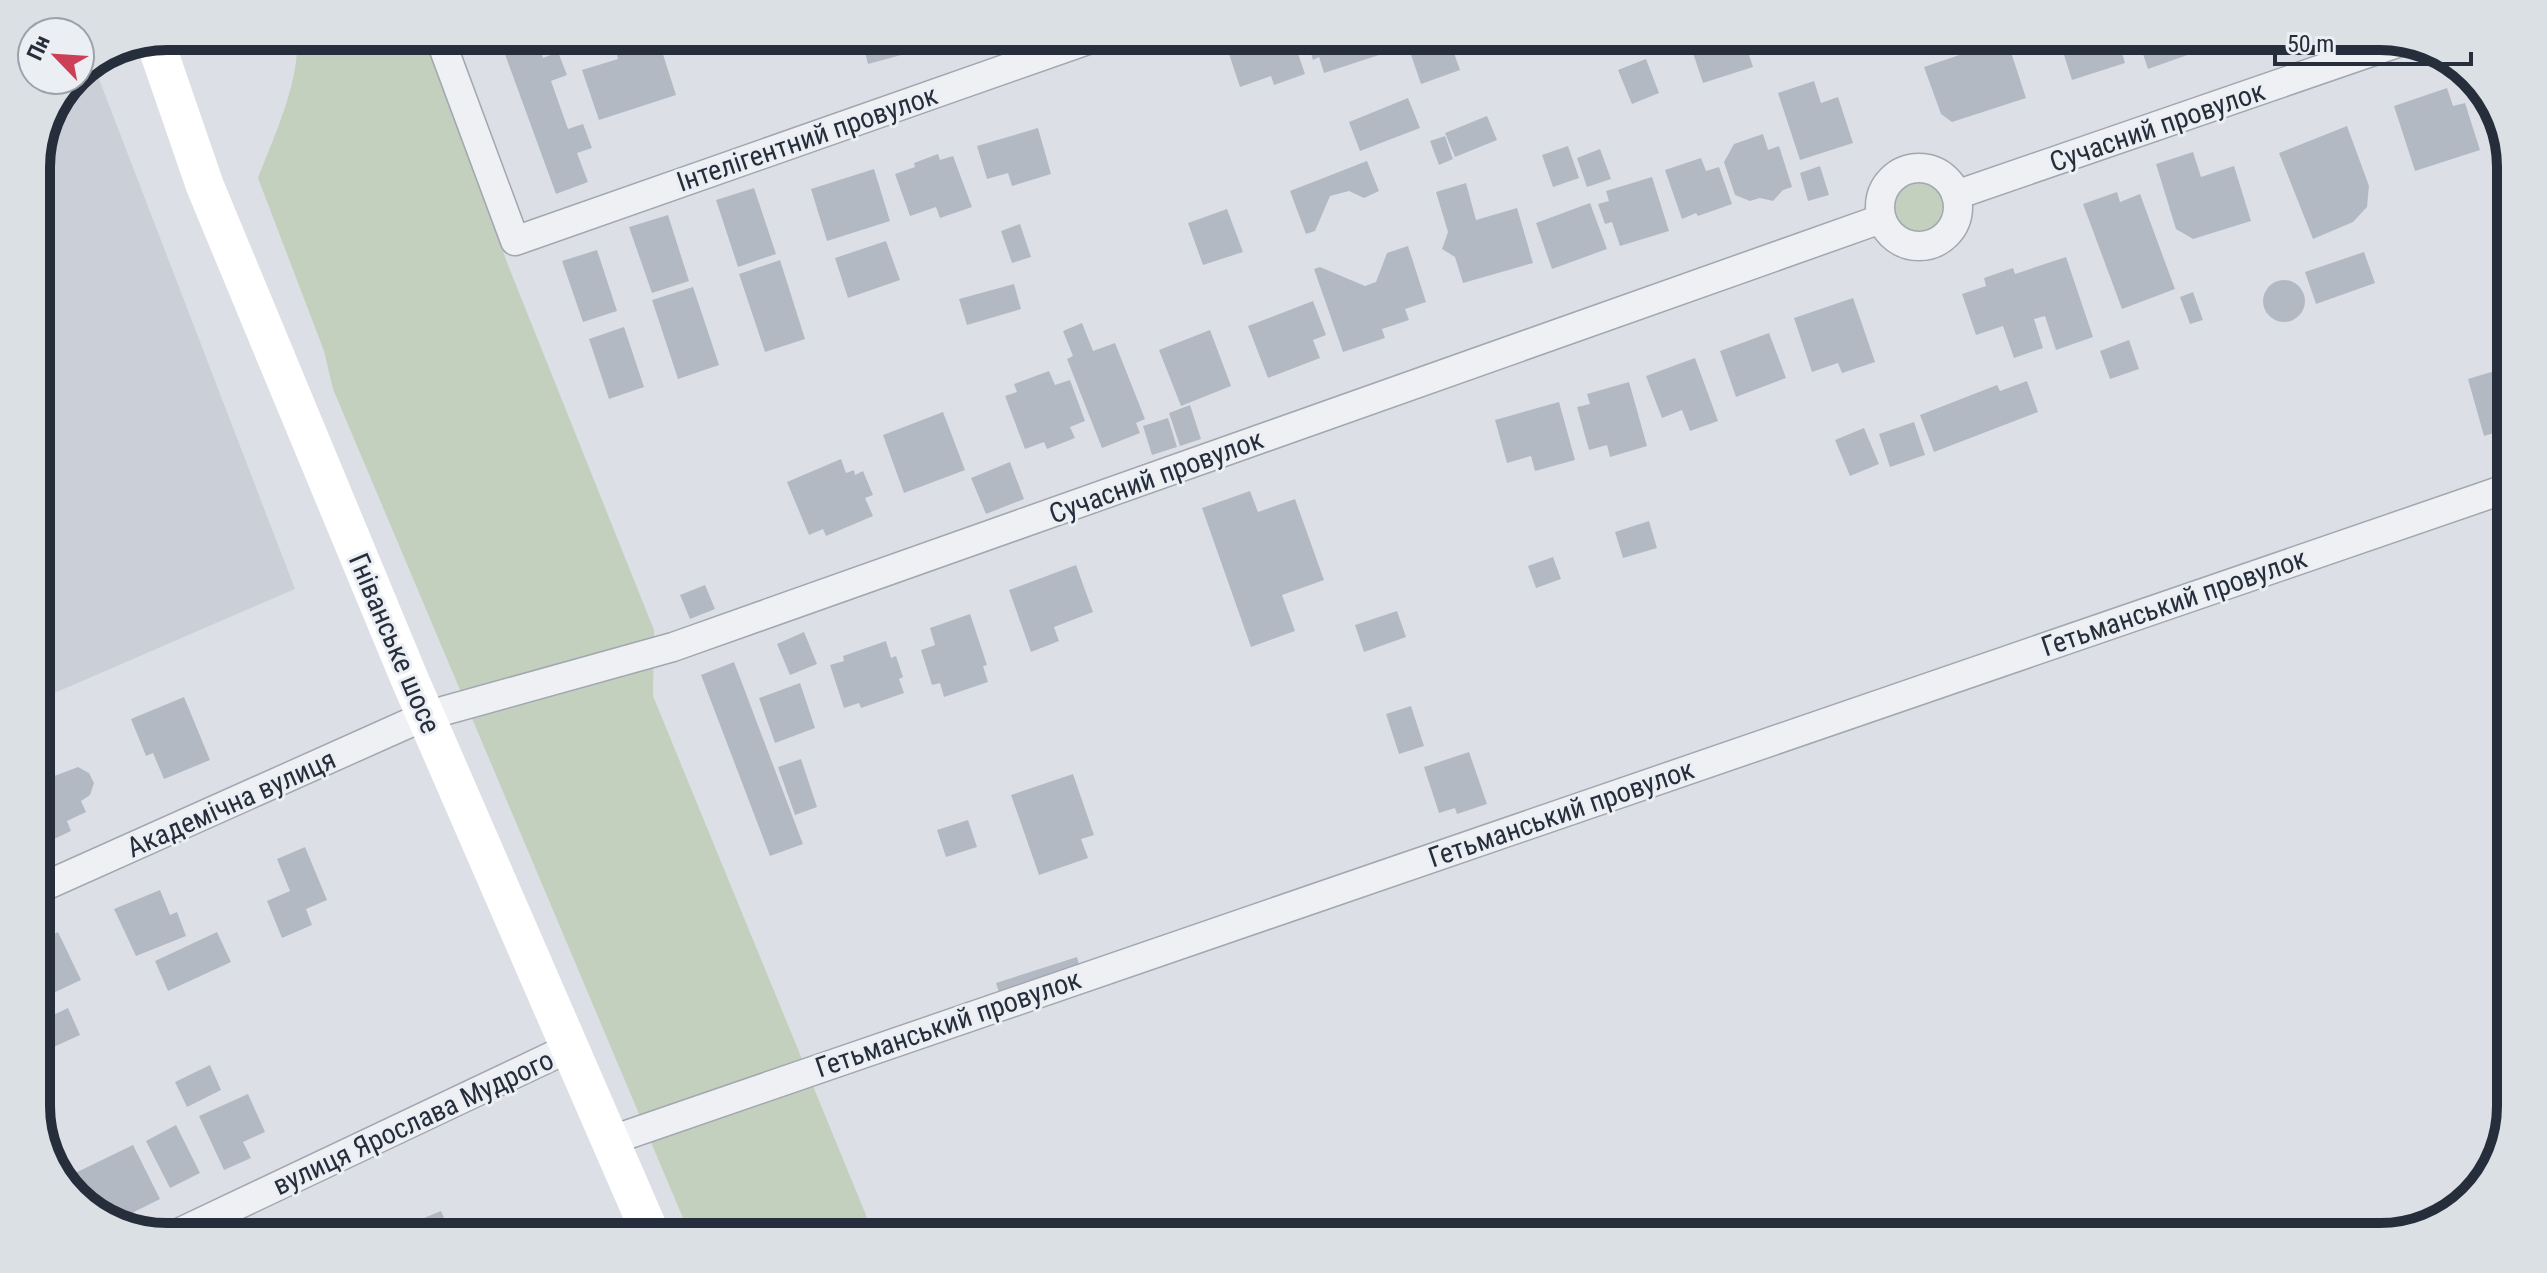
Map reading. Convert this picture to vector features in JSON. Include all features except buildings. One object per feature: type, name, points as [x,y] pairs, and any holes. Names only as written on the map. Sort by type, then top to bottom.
[{"type":"main road","name":"Гніванське шосе","points":[[158,51],[205,186],[425,716],[646,1223]]},
{"type":"street","name":"Інтелігентний провулок","points":[[444,50],[515,241],[1059,50]]},
{"type":"street","name":"Сучасний провулок","points":[[1956,195],[2377,50]]},
{"type":"street","points":[[1910,168],[1935,171],[1945,178],[1956,195],[1957,214],[1953,226],[1944,237],[1932,244],[1905,244],[1894,237],[1881,219],[1883,191],[1889,181],[1910,168]]},
{"type":"street","name":"Сучасний провулок","points":[[425,716],[673,647],[1881,219]]},
{"type":"street","name":"Гетьманський провулок","points":[[612,1140],[2497,492]]},
{"type":"street","name":"Академічна вулиця","points":[[50,884],[425,716]]},
{"type":"street","name":"вулиця Ярослава Мудрого","points":[[200,1223],[569,1048]]},
{"type":"shaded area","points":[[97,74],[295,589],[50,695],[50,160],[62,115],[74,96],[96,96]]},
{"type":"green space","points":[[297,50],[430,50],[508,265],[654,630],[653,696],[869,1223],[685,1223],[333,389],[324,351],[258,178],[290,90]]},
{"type":"green space","points":[[1919,168],[1934,171],[1947,179],[1955,192],[1958,207],[1955,222],[1947,235],[1934,243],[1919,246],[1904,243],[1891,235],[1883,222],[1880,207],[1883,192],[1891,179],[1904,171]]}]
